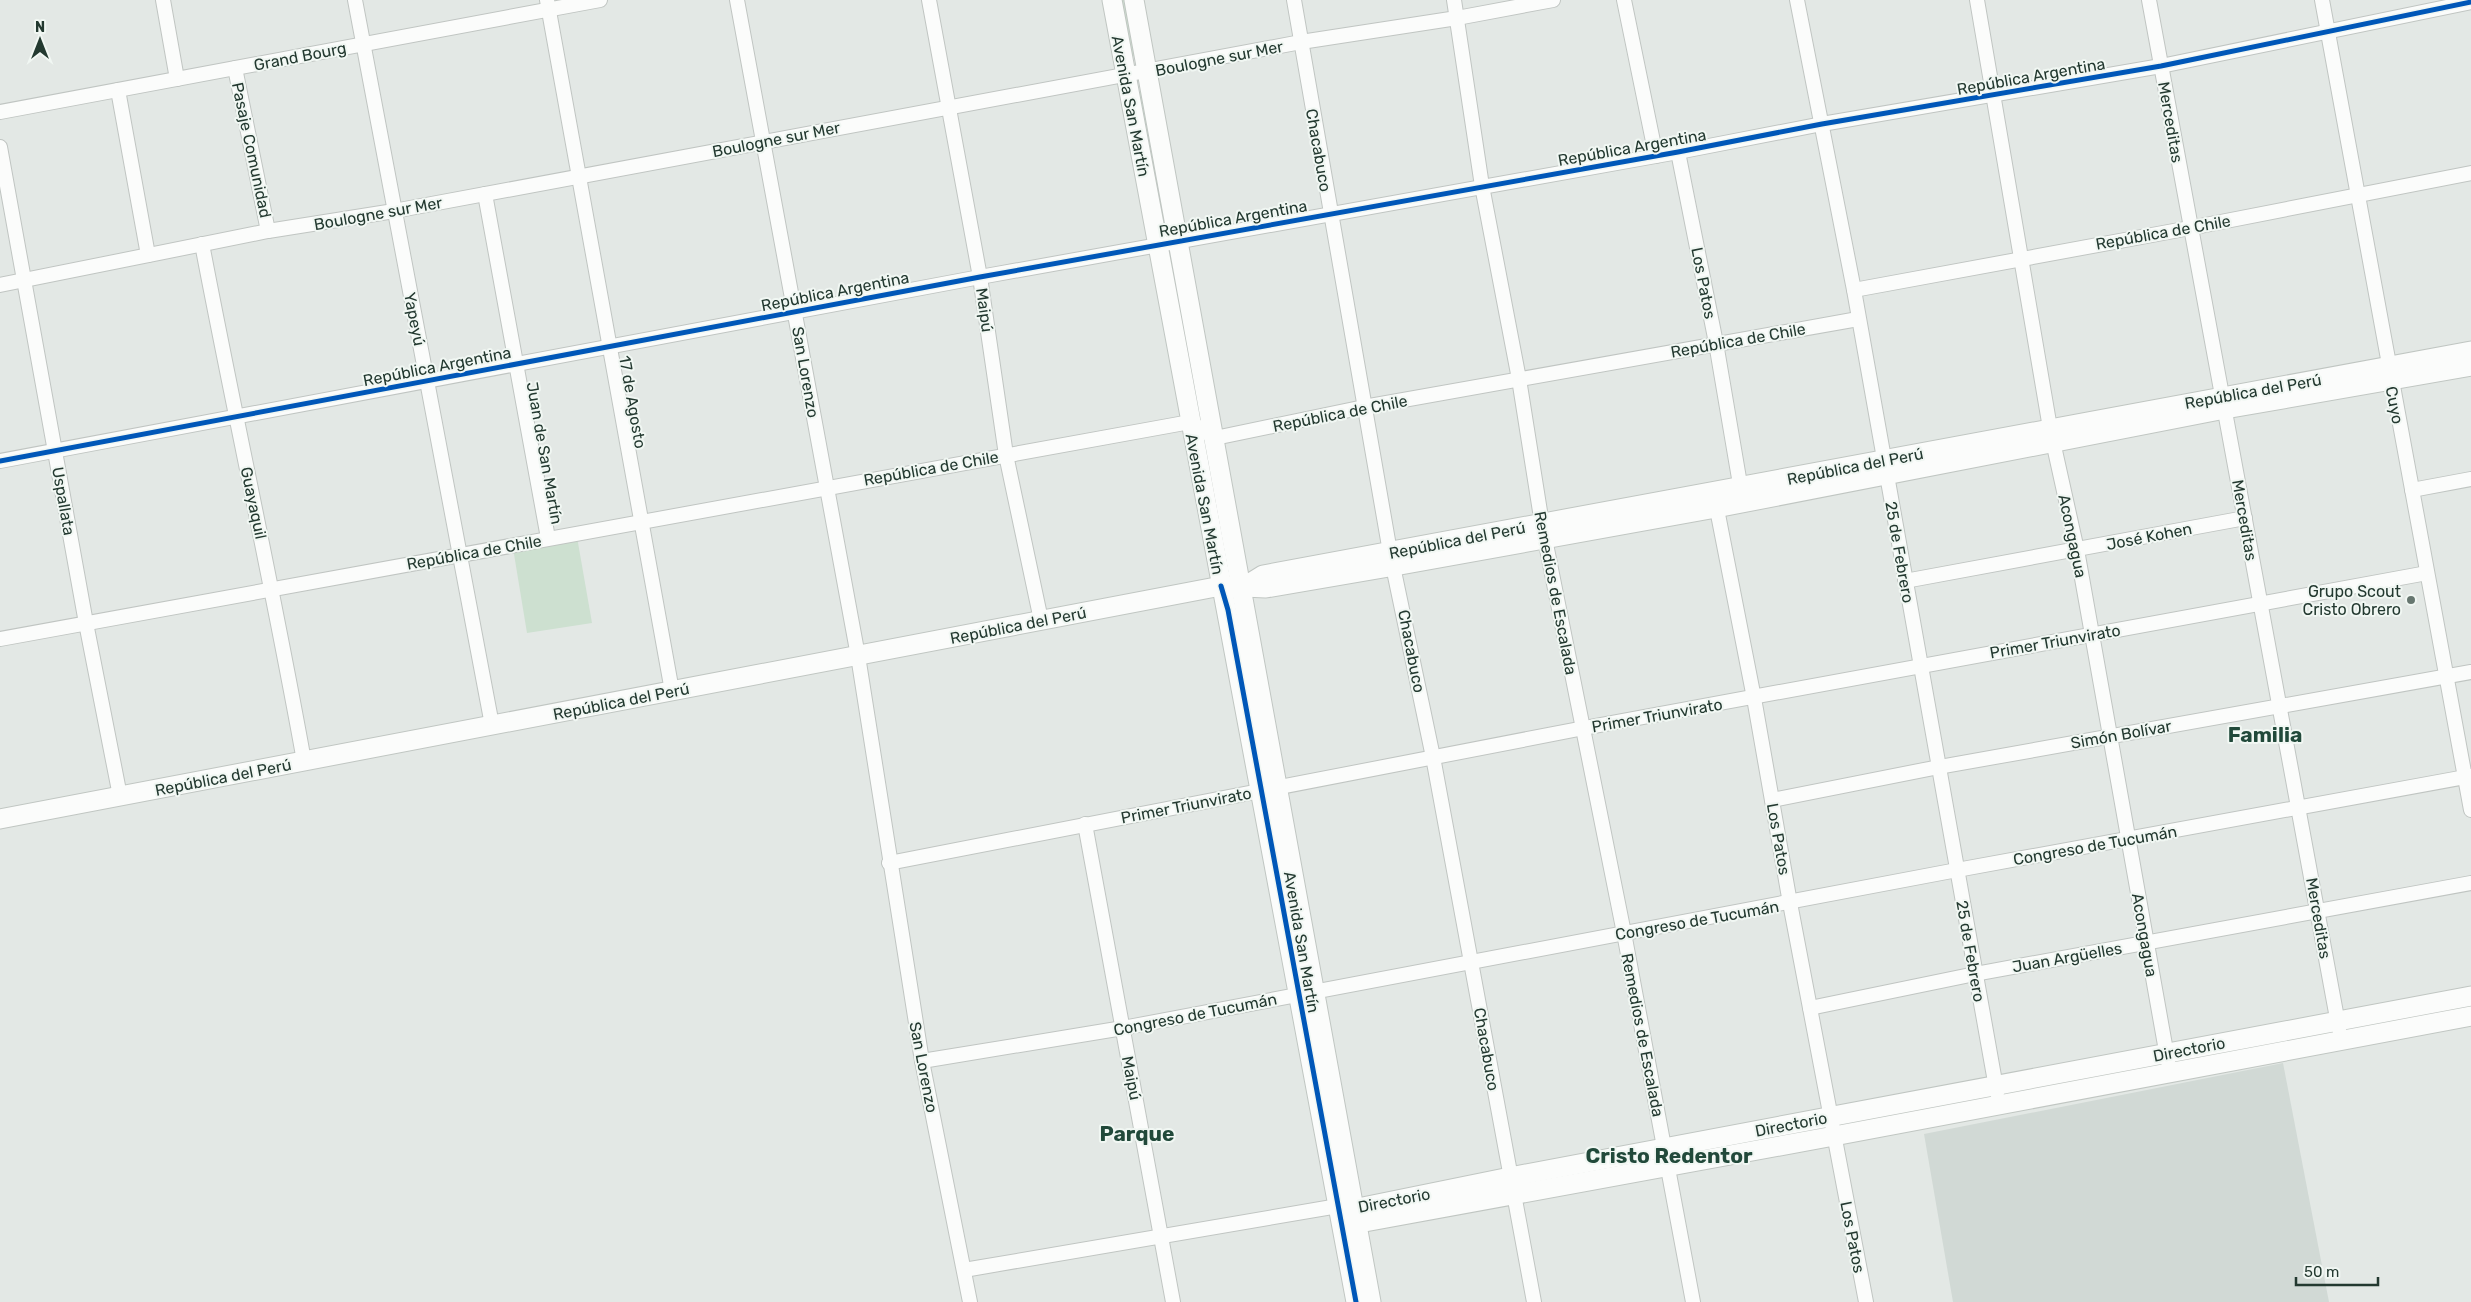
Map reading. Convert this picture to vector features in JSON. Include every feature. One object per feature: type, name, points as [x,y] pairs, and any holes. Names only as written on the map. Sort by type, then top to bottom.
[{"type":"main road","name":"Avenida San Martín","points":[[1112,0],[1221,586],[1269,789],[1347,1216],[1356,1302]]},
{"type":"main road","name":"Avenida San Martín","points":[[1134,0],[1242,588],[1269,789]]},
{"type":"main road","name":"República del Perú","points":[[0,819],[1221,586],[1266,588],[1393,559],[2390,373],[2471,351]]},
{"type":"main road","name":"República del Perú","points":[[2390,373],[2471,366]]},
{"type":"main road","name":"Directorio","points":[[1512,1186],[1664,1148],[2471,996]]},
{"type":"main road","name":"Directorio","points":[[1347,1216],[1512,1186],[1667,1167],[2471,1016]]},
{"type":"main road","name":"Avenida San Martín","points":[[1347,1216],[1371,1302]]},
{"type":"street","points":[[163,0],[177,79]]},
{"type":"street","name":"Yapeyú","points":[[355,0],[492,725]]},
{"type":"street","name":"Grand Bourg","points":[[0,112],[363,44],[548,5],[600,0]]},
{"type":"street","name":"San Lorenzo","points":[[737,0],[858,656],[889,863],[922,1061],[970,1302]]},
{"type":"street","name":"Maipú","points":[[929,0],[980,276],[1006,454],[1042,620]]},
{"type":"street","name":"Chacabuco","points":[[1294,0],[1364,407],[1433,757],[1534,1302]]},
{"type":"street","name":"Remedios de Escalada","points":[[1454,0],[1482,186],[1519,379],[1543,531],[1624,933],[1693,1302]]},
{"type":"street","name":"Boulogne sur Mer","points":[[0,285],[268,231],[394,211],[1301,42],[1457,18],[1553,0]]},
{"type":"street","points":[[1624,0],[1656,156]]},
{"type":"street","name":"25 de Febrero","points":[[1797,0],[1854,290],[1884,467],[1999,1104]]},
{"type":"street","name":"Acongagua","points":[[1977,0],[2051,435],[2092,634],[2170,1072]]},
{"type":"street","name":"Merceditas","points":[[2149,0],[2341,1040]]},
{"type":"street","name":"Cuyo","points":[[2322,0],[2427,573],[2468,776],[2471,810]]},
{"type":"street","name":"República Argentina","points":[[0,461],[980,276],[1656,156],[1822,124],[2161,66],[2471,2]]},
{"type":"street","name":"17 de Agosto","points":[[548,5],[672,691]]},
{"type":"street","name":"Pasaje Comunidad","points":[[235,68],[268,231]]},
{"type":"street","points":[[118,90],[148,255]]},
{"type":"street","name":"Uspallata","points":[[0,147],[86,623],[120,796]]},
{"type":"street","name":"Los Patos","points":[[1678,152],[1716,343],[1742,495]]},
{"type":"street","name":"República de Chile","points":[[1854,290],[2021,257],[2190,228],[2471,173]]},
{"type":"street","name":"Juan de San Martín","points":[[485,194],[548,538]]},
{"type":"street","name":"Guayaquil","points":[[202,244],[235,417],[273,589],[304,761]]},
{"type":"street","name":"República de Chile","points":[[1215,438],[1364,407],[1858,319]]},
{"type":"street","points":[[1190,422],[1215,438]]},
{"type":"street","name":"República de Chile","points":[[0,638],[641,520],[1190,422]]},
{"type":"street","points":[[2412,490],[2471,479]]},
{"type":"street","name":"Los Patos","points":[[1715,500],[1754,698],[1790,903],[1866,1302]]},
{"type":"street","name":"José Kohen","points":[[1905,581],[2245,518]]},
{"type":"street","name":"Primer Triunvirato","points":[[889,863],[1584,728],[2427,573]]},
{"type":"street","name":"Simón Bolívar","points":[[1772,800],[1939,767],[2471,672]]},
{"type":"street","name":"Congreso de Tucumán","points":[[922,1061],[1123,1028],[1471,961],[2468,776]]},
{"type":"street","name":"Maipú","points":[[1085,824],[1174,1302]]},
{"type":"street","name":"Juan Argüelles","points":[[1810,1008],[1976,974],[2471,884]]},
{"type":"street","name":"Directorio","points":[[964,1270],[1162,1237],[1347,1216]]},
{"type":"shaded area","points":[[2283,1063],[2329,1302],[1953,1302],[1924,1134]]},
{"type":"green space","points":[[1119,0],[1126,0],[1135,56],[1131,57]]},
{"type":"green space","points":[[1139,92],[1142,92],[1167,226],[1162,227]]},
{"type":"green space","points":[[1173,258],[1203,419],[1201,420],[1168,260]]},
{"type":"green space","points":[[577,537],[592,623],[527,633],[513,548]]},
{"type":"cycle path","points":[[0,461],[980,277],[1678,152],[1822,124],[2161,66],[2471,2]]},
{"type":"cycle path","points":[[1221,586],[1228,610],[1356,1302]]},
{"type":"place","name":"Grupo Scout Cristo Obrero","points":[[2411,600]]},
{"type":"district","name":"Familia","points":[[2265,735]]},
{"type":"district","name":"Parque","points":[[1137,1134]]},
{"type":"district","name":"Cristo Redentor","points":[[1669,1156]]}]
